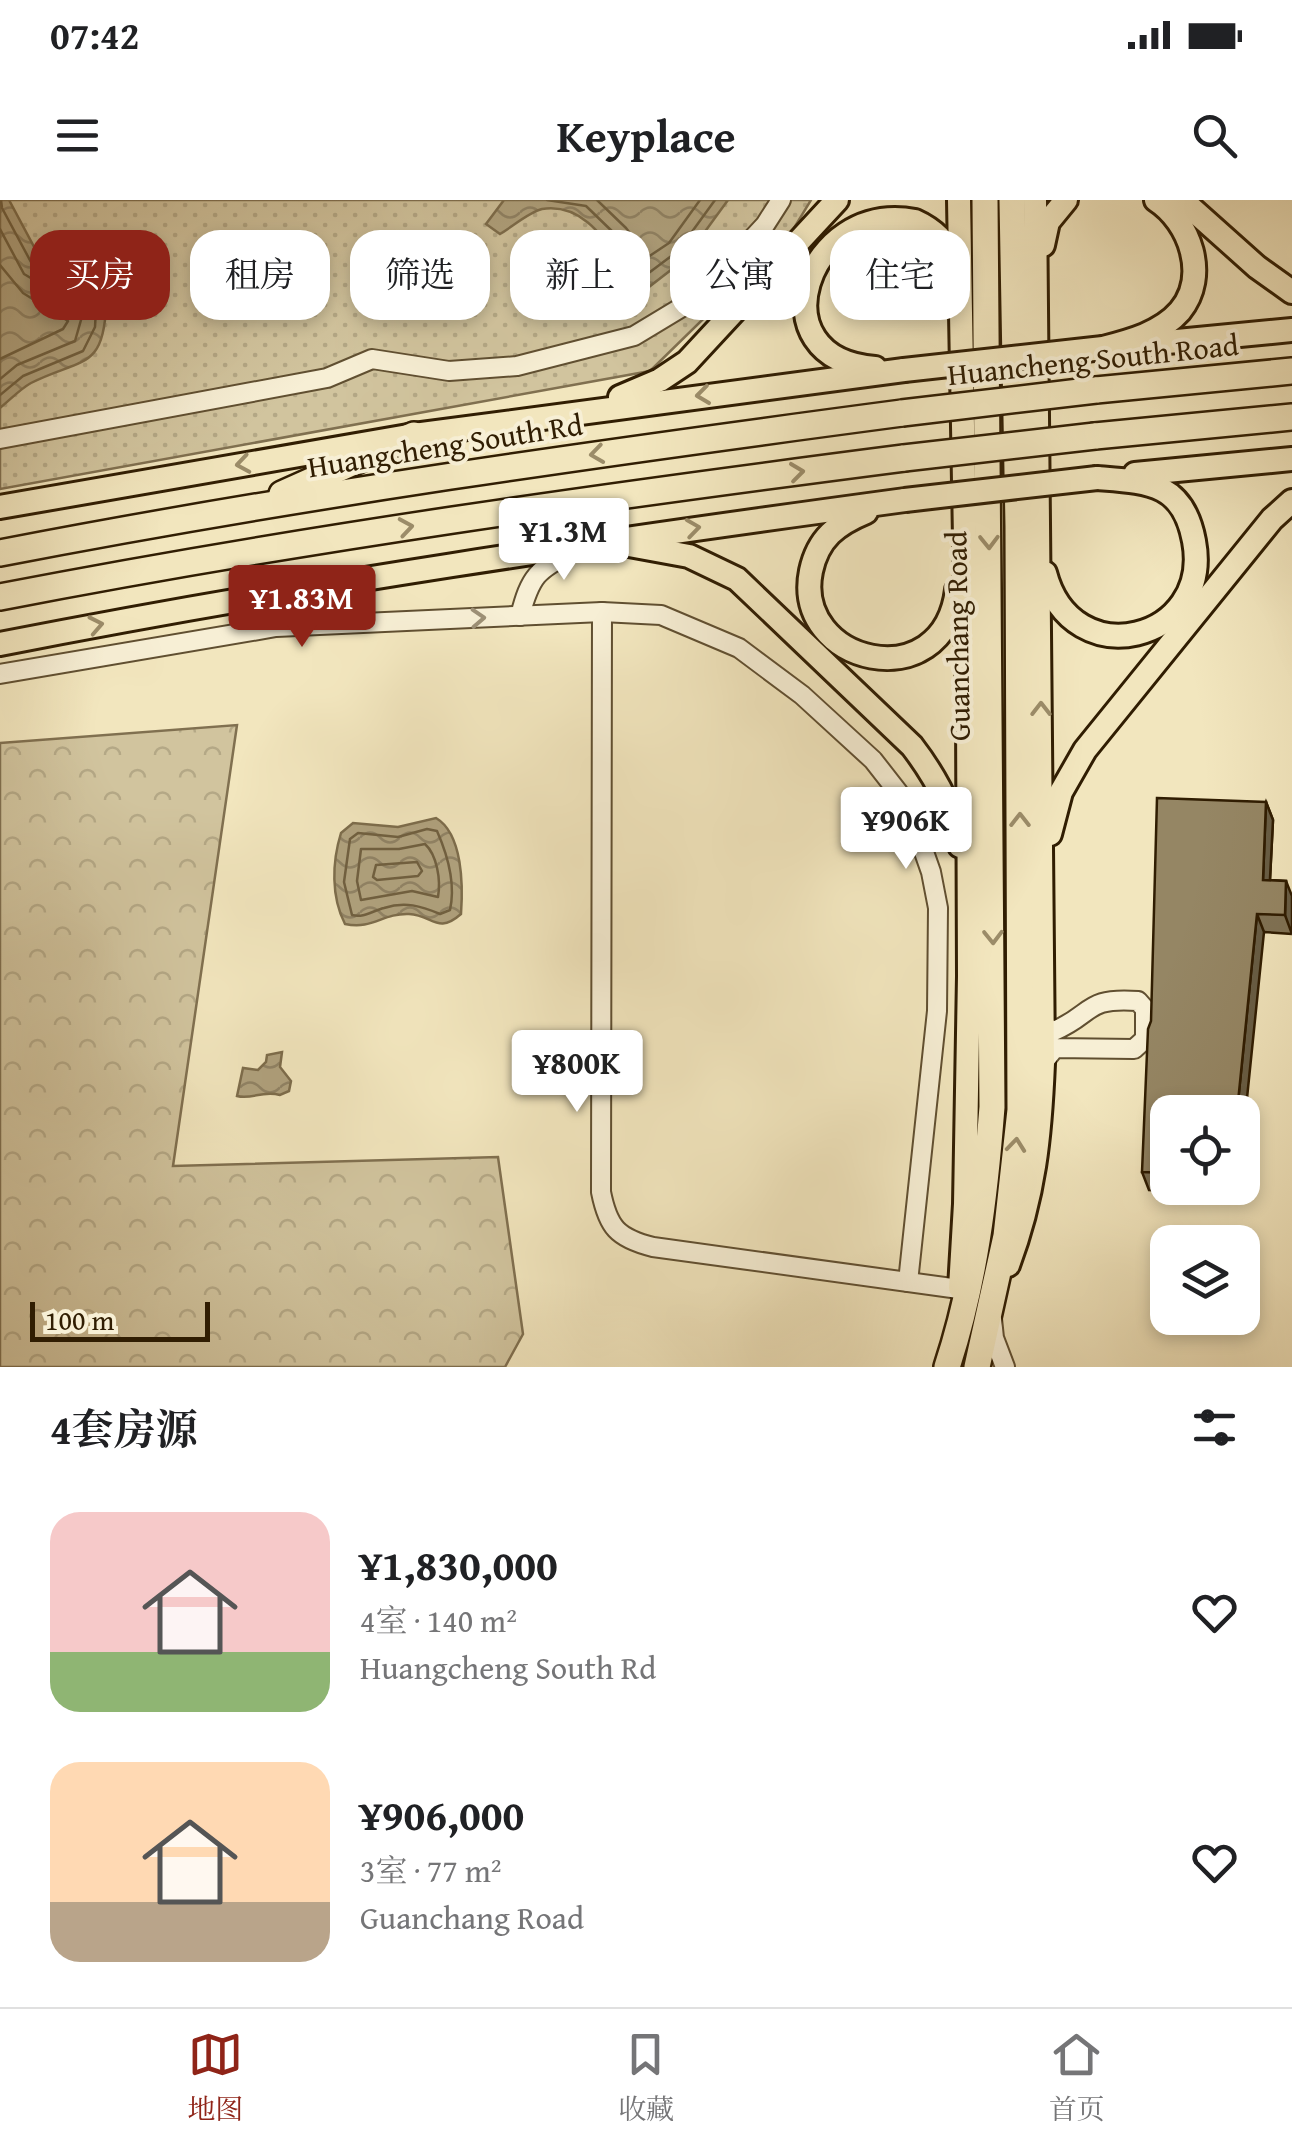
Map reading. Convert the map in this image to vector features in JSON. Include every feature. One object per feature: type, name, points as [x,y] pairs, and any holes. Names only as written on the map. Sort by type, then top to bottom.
[{"type":"highway","name":"Guanchang Road","points":[[947,1367],[980,1233],[992,1107],[985,200]]},
{"type":"highway","name":"Guanchang Road","points":[[977,1367],[1006,1236],[1020,1110],[1012,200]]},
{"type":"highway","name":"Huancheng South Road","points":[[902,413],[1292,370]]},
{"type":"highway","name":"Huangcheng South Rd","points":[[0,553],[251,508],[589,455],[902,413]]},
{"type":"highway","points":[[0,598],[120,574],[577,501],[904,458],[1292,418]]},
{"type":"highway","points":[[251,508],[414,435]]},
{"type":"main road","points":[[582,410],[660,380],[686,362],[837,200]]},
{"type":"main road","points":[[959,200],[959,230]]},
{"type":"main road","points":[[992,1311],[1019,1236],[1038,1155],[1043,1063],[1035,200]]},
{"type":"main road","points":[[1036,288],[1048,222],[1066,200]]},
{"type":"main road","points":[[1103,348],[1145,335],[1178,313],[1186,301],[1193,270],[1192,252],[1178,219],[1156,200]]},
{"type":"main road","points":[[1182,200],[1257,267],[1292,292]]},
{"type":"main road","points":[[837,230],[867,216],[906,217],[930,230]]},
{"type":"main road","points":[[830,236],[809,268],[808,320],[815,334],[826,348],[852,364],[904,370]]},
{"type":"main road","points":[[958,1331],[967,1136],[961,320]]},
{"type":"main road","points":[[0,508],[414,435],[582,410],[904,370],[1292,330]]},
{"type":"main road","points":[[0,644],[320,585],[596,542],[905,500],[1292,460]]},
{"type":"main road","points":[[1039,528],[1050,588],[1062,609],[1079,626],[1123,636],[1154,629],[1168,618],[1190,592],[1194,578],[1196,548],[1186,514],[1166,490],[1154,484],[1097,478]]},
{"type":"main road","points":[[905,500],[838,525],[827,535],[814,560],[810,577],[814,609],[821,625],[847,649],[882,658],[900,657],[934,643],[952,615],[965,532]]},
{"type":"main road","points":[[1041,877],[1061,792],[1085,750],[1272,518],[1292,501]]},
{"type":"main road","points":[[596,542],[660,548],[689,556],[737,579],[912,746],[934,776],[956,828],[967,881]]},
{"type":"street","points":[[0,439],[327,378],[372,360],[449,370],[517,366],[634,336],[697,298],[765,225],[782,200]]},
{"type":"street","points":[[520,616],[527,588],[543,566],[596,542]]},
{"type":"street","points":[[602,612],[601,1192],[606,1215],[618,1233],[652,1247],[960,1289]]},
{"type":"street","points":[[0,674],[237,631],[602,612],[661,614],[739,648],[802,695],[874,760],[898,792],[917,832],[938,908],[932,1060],[908,1282]]},
{"type":"street","points":[[1043,1019],[1047,1030],[1054,1031],[1095,1003],[1138,1001],[1145,1009],[1145,1039],[1134,1050],[1054,1048],[1043,1063]]},
{"type":"street","points":[[992,1311],[994,1338],[1004,1367]]},
{"type":"green space","points":[[0,200],[811,200],[793,230],[670,230],[670,320],[702,320],[650,371],[0,489]]},
{"type":"green space","points":[[237,725],[173,1166],[498,1157],[523,1334],[505,1367],[0,1367],[0,743]]},
{"type":"water","points":[[0,200],[9,200],[30,239],[30,320],[105,320],[100,342],[86,359],[31,383],[0,408]]},
{"type":"water","points":[[504,200],[728,200],[706,230],[670,230],[670,271],[650,286],[650,230],[595,230],[575,214],[560,209],[542,209],[500,234],[486,224]]},
{"type":"water","points":[[436,818],[452,836],[456,848],[461,914],[446,923],[409,914],[363,925],[345,924],[334,879],[341,833],[353,823],[398,827]]},
{"type":"water","points":[[282,1052],[280,1067],[291,1081],[289,1091],[280,1095],[237,1096],[243,1068],[258,1070],[267,1055]]},
{"type":"building","points":[[1157,798],[1266,802],[1263,880],[1286,881],[1285,915],[1257,914],[1239,1095],[1150,1095],[1150,1172],[1142,1172]]}]
